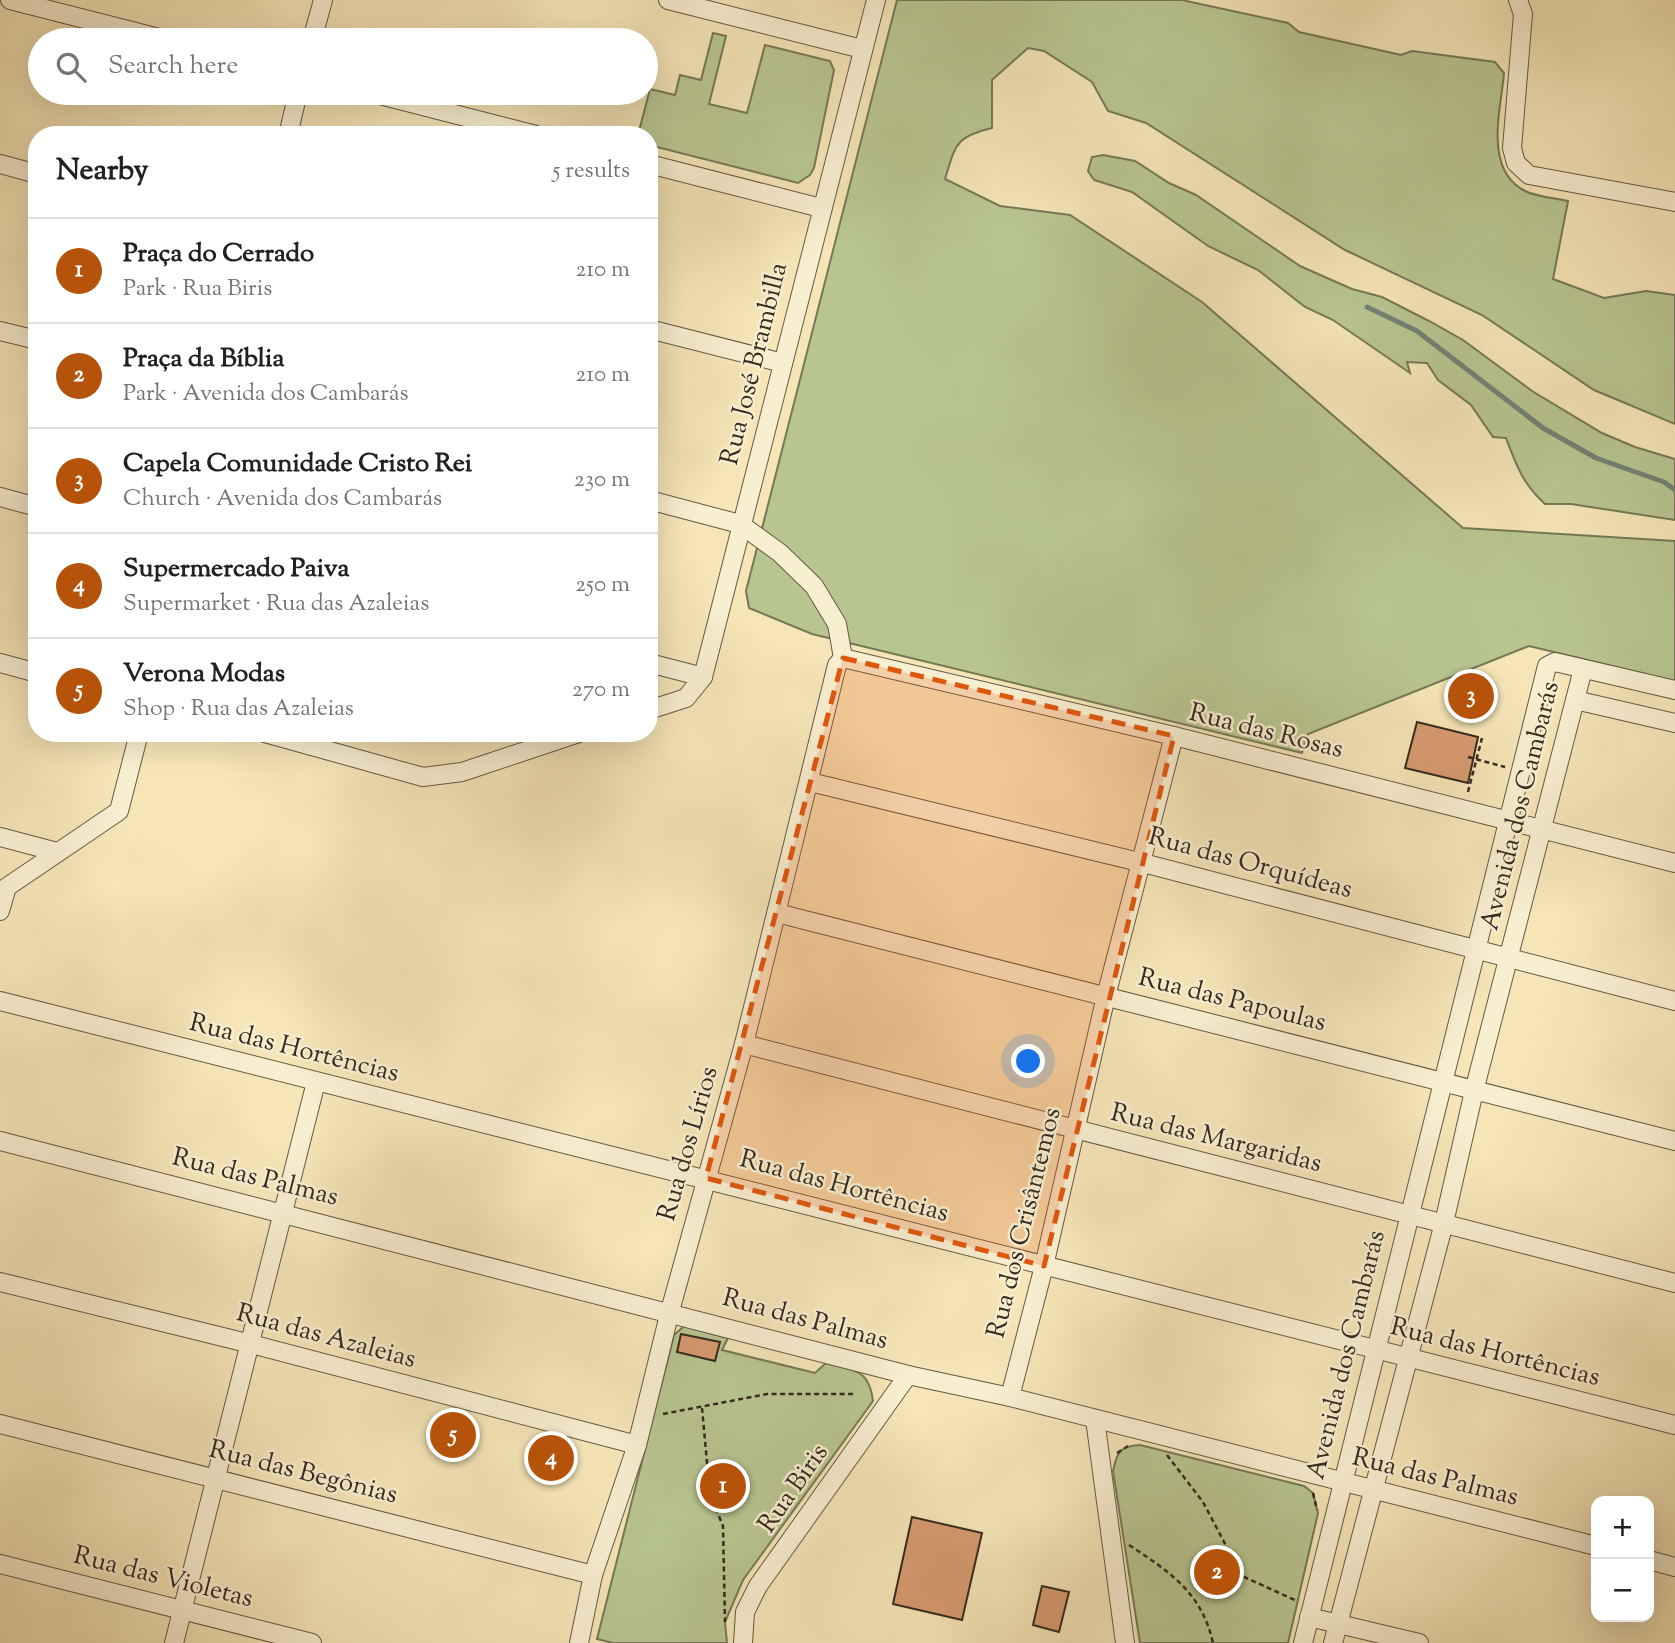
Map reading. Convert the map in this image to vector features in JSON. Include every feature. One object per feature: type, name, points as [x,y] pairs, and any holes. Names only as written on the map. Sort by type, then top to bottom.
[{"type":"street","points":[[10,0],[120,28]]},
{"type":"street","points":[[315,28],[323,0]]},
{"type":"street","points":[[668,0],[862,49]]},
{"type":"street","name":"Rua José Brambilla","points":[[703,677],[876,0]]},
{"type":"street","points":[[1518,1],[1523,14],[1512,148],[1516,163],[1529,175],[1675,202]]},
{"type":"street","points":[[290,126],[295,105]]},
{"type":"street","points":[[419,105],[501,126]]},
{"type":"street","points":[[0,164],[28,172]]},
{"type":"street","points":[[658,166],[821,208]]},
{"type":"street","points":[[0,331],[28,338]]},
{"type":"street","points":[[658,331],[783,363]]},
{"type":"street","points":[[0,497],[28,505]]},
{"type":"street","points":[[658,502],[740,524],[780,553],[814,586],[837,624],[843,658]]},
{"type":"street","name":"Rua das Rosas","points":[[843,658],[1174,736],[1675,863]]},
{"type":"street","name":"Rua dos Lírios","points":[[579,1643],[593,1575],[637,1445],[670,1311],[744,1044],[837,665],[843,658]]},
{"type":"street","name":"Avenida dos Cambarás","points":[[1303,1643],[1302,1614],[1342,1482],[1547,666],[1555,662],[1583,669],[1474,1091],[1444,1223],[1406,1358],[1333,1643]]},
{"type":"street","points":[[0,663],[28,671]]},
{"type":"street","points":[[658,665],[703,677],[686,698],[658,707]]},
{"type":"street","points":[[1583,669],[1675,690]]},
{"type":"street","points":[[1575,700],[1675,723]]},
{"type":"street","name":"Rua dos Crisântemos","points":[[1010,1397],[1044,1266],[1106,996],[1143,863],[1174,736]]},
{"type":"street","points":[[0,911],[7,887],[119,810],[137,742]]},
{"type":"street","points":[[297,742],[423,777],[462,772],[552,742]]},
{"type":"street","name":"Rua das Orquídeas","points":[[810,782],[1143,863],[1675,1001]]},
{"type":"street","points":[[0,837],[57,852]]},
{"type":"street","name":"Rua das Papoulas","points":[[776,913],[1675,1140]]},
{"type":"street","name":"Rua das Hortências","points":[[0,1001],[1675,1425]]},
{"type":"street","name":"Rua das Margaridas","points":[[744,1044],[1675,1283]]},
{"type":"street","points":[[174,1643],[218,1478],[281,1212],[316,1082]]},
{"type":"street","name":"Rua das Palmas","points":[[0,1141],[670,1311],[908,1375],[1010,1397],[1591,1545]]},
{"type":"street","name":"Rua das Azaleias","points":[[0,1282],[251,1344],[637,1445]]},
{"type":"street","name":"Rua Biris","points":[[743,1643],[745,1612],[758,1586],[908,1375]]},
{"type":"street","points":[[1096,1419],[1125,1643]]},
{"type":"street","name":"Rua das Begônias","points":[[0,1424],[593,1575]]},
{"type":"street","points":[[1654,1561],[1675,1567]]},
{"type":"street","name":"Rua das Violetas","points":[[0,1564],[312,1643]]},
{"type":"street","points":[[1302,1614],[1419,1643]]},
{"type":"path","points":[[1464,809],[1482,738]]},
{"type":"path","points":[[1468,757],[1522,772]]},
{"type":"path","points":[[653,1417],[767,1394],[853,1394]]},
{"type":"path","points":[[702,1408],[710,1496],[723,1526],[725,1622]]},
{"type":"path","points":[[1115,1462],[1117,1452],[1133,1445]]},
{"type":"path","points":[[1175,1453],[1162,1450],[1203,1502],[1242,1576],[1298,1601],[1302,1614]]},
{"type":"path","points":[[1304,1486],[1313,1493],[1318,1513]]},
{"type":"path","points":[[1128,1556],[1126,1544],[1178,1578],[1208,1620],[1213,1643]]},
{"type":"highlighted area","points":[[843,658],[1174,736],[1044,1266],[706,1178]]},
{"type":"green space","points":[[897,0],[1182,0],[1288,23],[1299,32],[1401,55],[1412,51],[1495,62],[1504,73],[1498,138],[1499,154],[1504,168],[1512,181],[1525,191],[1568,201],[1553,279],[1604,298],[1646,291],[1675,295],[1675,424],[1594,390],[1482,315],[1345,250],[1146,123],[1108,111],[1092,82],[1044,51],[1028,48],[992,80],[992,128],[971,135],[959,144],[945,179],[1000,206],[1070,215],[1202,302],[1463,528],[1675,541],[1675,681],[1529,646],[1308,734],[1302,753],[812,634],[749,608],[746,591]]},
{"type":"green space","points":[[713,33],[726,36],[709,104],[747,113],[765,45],[830,61],[834,70],[814,168],[810,175],[798,183],[658,147],[658,126],[640,126],[646,105],[658,105],[658,91],[675,95],[680,75],[701,80]]},
{"type":"green space","points":[[1103,155],[1135,161],[1169,183],[1196,195],[1300,266],[1352,289],[1382,297],[1429,321],[1463,340],[1532,391],[1602,433],[1635,447],[1675,459],[1675,520],[1571,504],[1545,504],[1521,474],[1506,438],[1493,437],[1471,405],[1438,380],[1427,363],[1407,362],[1410,373],[1333,320],[1305,307],[1258,270],[1208,246],[1132,192],[1094,180],[1088,171],[1092,157]]},
{"type":"green space","points":[[684,1326],[728,1338],[722,1350],[815,1373],[826,1363],[852,1370],[868,1382],[873,1401],[743,1580],[725,1622],[727,1643],[613,1643],[597,1639],[674,1335]]},
{"type":"green space","points":[[1140,1445],[1304,1486],[1313,1493],[1318,1513],[1288,1643],[1140,1643],[1113,1471],[1120,1451]]},
{"type":"building","points":[[1417,722],[1478,737],[1468,783],[1405,768]]},
{"type":"building","points":[[681,1334],[720,1342],[715,1361],[677,1352]]},
{"type":"building","points":[[912,1517],[982,1533],[962,1620],[893,1604]]},
{"type":"building","points":[[1042,1586],[1069,1592],[1059,1632],[1033,1625]]},
{"type":"waterway","points":[[1367,307],[1417,331],[1543,428],[1596,458],[1664,482],[1675,490]]},
{"type":"place","name":"Capela Comunidade Cristo Rei","points":[[1471,696]]},
{"type":"place","name":"Verona Modas","points":[[453,1435]]},
{"type":"place","name":"Supermercado Paiva","points":[[551,1458]]},
{"type":"place","name":"Praça do Cerrado","points":[[723,1486]]},
{"type":"place","name":"Praça da Bíblia","points":[[1217,1572]]}]
